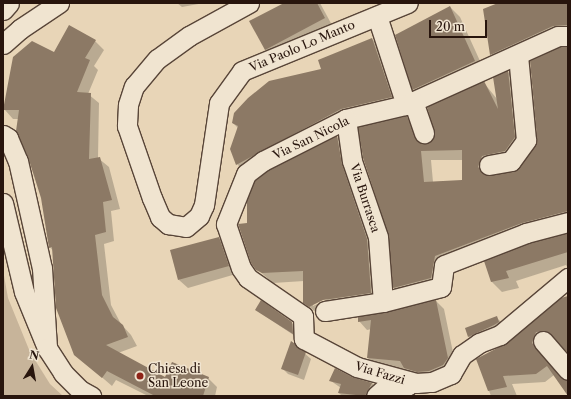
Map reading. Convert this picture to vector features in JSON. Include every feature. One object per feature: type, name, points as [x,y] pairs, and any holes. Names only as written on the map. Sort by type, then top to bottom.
[{"type":"street","points":[[3,10],[9,3]]},
{"type":"street","points":[[3,44],[20,29],[59,3]]},
{"type":"street","name":"Via Paolo Lo Manto","points":[[249,3],[189,36],[157,59],[134,86],[128,105],[127,126],[152,198],[160,217],[168,224],[186,227],[199,216],[204,205],[219,103],[242,72],[408,3]]},
{"type":"street","points":[[377,16],[408,99],[424,133]]},
{"type":"street","name":"Via San Nicola","points":[[303,316],[248,278],[241,268],[226,224],[246,174],[263,161],[346,119],[408,99],[518,56],[558,36],[568,36]]},
{"type":"street","points":[[489,165],[511,161],[526,140],[518,56]]},
{"type":"street","name":"Via Burrasca","points":[[346,119],[352,161],[378,237],[383,302]]},
{"type":"street","points":[[3,135],[8,138],[18,161],[42,268],[47,348]]},
{"type":"street","points":[[3,203],[24,292],[47,348],[62,373],[80,390],[91,396]]},
{"type":"street","points":[[325,311],[383,302],[441,287],[444,265],[519,235],[568,222]]},
{"type":"street","name":"Via Fazzi","points":[[303,316],[304,339],[357,367],[416,383],[432,382],[450,374],[462,355],[479,343],[500,335],[568,278]]},
{"type":"street","points":[[545,298],[568,290]]},
{"type":"street","points":[[542,341],[568,370]]},
{"type":"street","points":[[376,396],[387,386],[407,386],[416,383]]},
{"type":"shaded area","points":[[3,270],[8,298],[30,352],[50,384],[63,396],[3,396]]},
{"type":"building","points":[[284,3],[317,3],[325,18],[265,50],[249,21]]},
{"type":"building","points":[[498,3],[568,3],[568,25],[553,26],[490,55],[483,9]]},
{"type":"building","points":[[450,6],[475,61],[412,90],[395,35]]},
{"type":"building","points":[[69,25],[96,40],[85,58],[90,60],[77,92],[91,93],[89,159],[100,157],[112,200],[103,202],[106,232],[95,235],[102,295],[113,317],[123,325],[128,337],[106,345],[165,377],[172,362],[209,377],[203,396],[155,396],[107,371],[102,378],[74,355],[56,308],[52,247],[49,248],[41,198],[28,157],[16,131],[19,110],[3,110],[13,57],[32,41],[54,52]]},
{"type":"building","points":[[372,38],[392,97],[341,109],[236,165],[230,149],[238,126],[232,123],[234,113],[248,98],[269,81],[321,69],[318,60]]},
{"type":"building","points":[[560,47],[568,47],[568,211],[522,223],[435,256],[431,278],[393,288],[388,234],[363,158],[358,127],[407,116],[417,141],[428,143],[435,135],[427,107],[484,81],[498,109],[493,77],[508,70],[515,137],[505,151],[482,156],[478,167],[486,175],[514,172],[520,167],[537,139],[530,61]],"holes":[[[462,150],[462,180],[424,182],[421,151]]]},
{"type":"building","points":[[337,136],[342,164],[367,239],[371,293],[323,300],[309,307],[303,303],[303,271],[262,273],[256,270],[251,263],[238,224],[247,223],[247,201],[255,181],[269,170]]},
{"type":"building","points":[[568,233],[568,252],[506,271],[509,278],[491,282],[484,261],[529,243]]},
{"type":"building","points":[[219,237],[229,266],[178,280],[170,250]]},
{"type":"building","points":[[568,296],[568,353],[546,331],[536,332],[532,343],[560,377],[568,381],[568,396],[547,366],[536,374],[503,376],[507,387],[488,391],[476,359],[507,343],[561,298]]},
{"type":"building","points":[[261,300],[292,322],[293,334],[255,310]]},
{"type":"building","points":[[436,300],[448,358],[443,365],[429,371],[417,372],[404,368],[400,361],[367,358],[371,320],[358,322],[358,317]]},
{"type":"building","points":[[497,316],[499,322],[468,337],[465,328]]},
{"type":"building","points":[[291,341],[306,352],[298,375],[281,369]]},
{"type":"building","points":[[335,368],[352,377],[372,383],[365,396],[338,393],[341,384],[329,381]]},
{"type":"place","name":"Chiesa di San Leone","points":[[140,376]]}]
